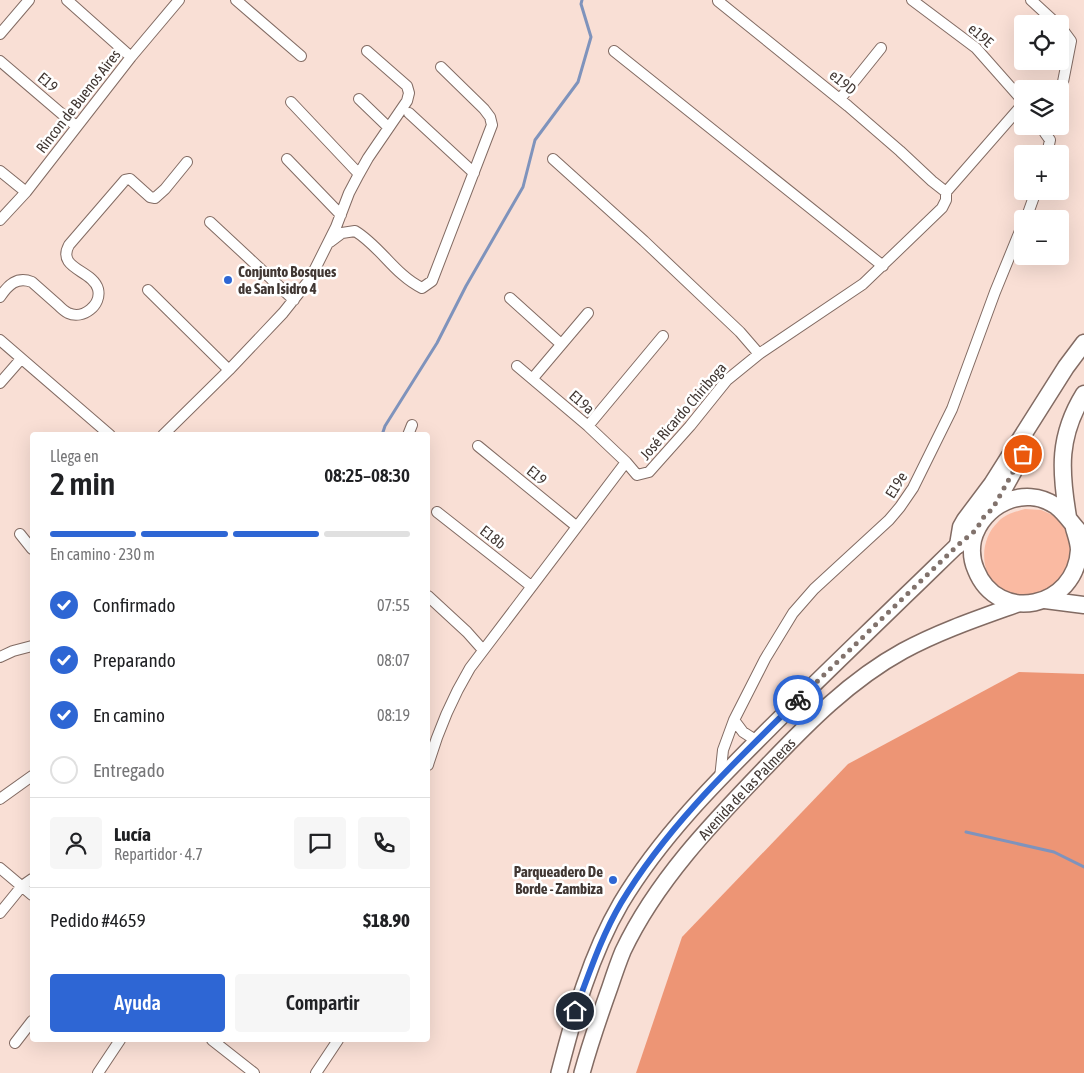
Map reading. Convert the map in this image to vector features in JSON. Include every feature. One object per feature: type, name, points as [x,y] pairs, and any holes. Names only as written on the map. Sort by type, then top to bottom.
[{"type":"highway","points":[[958,545],[959,535],[965,520],[992,484],[1066,367],[1084,343]]},
{"type":"highway","points":[[1084,354],[1023,454],[993,508],[983,518],[976,530],[972,554],[979,578],[989,590],[1003,599],[1018,604],[1032,604],[1045,600],[1063,588],[1075,570],[1079,549],[1075,527],[1062,483],[1062,454],[1068,427],[1084,394]]},
{"type":"highway","points":[[993,508],[1008,500],[1024,497],[1040,499],[1055,506],[1075,527]]},
{"type":"highway","points":[[1045,600],[1084,605]]},
{"type":"main road","name":"Avenida de las Palmeras","points":[[559,1073],[575,1011],[599,947],[621,903],[647,864],[681,821],[720,778],[958,545],[976,530]]},
{"type":"main road","name":"Avenida de las Palmeras","points":[[582,1073],[591,1039],[622,952],[649,905],[677,865],[722,812],[838,695],[868,673],[903,651],[948,630],[1018,604]]},
{"type":"street","points":[[0,34],[29,0]]},
{"type":"street","points":[[67,0],[131,57]]},
{"type":"street","name":"Rincon de Buenos Aires","points":[[0,220],[26,192],[76,126],[179,0]]},
{"type":"street","points":[[236,0],[301,56]]},
{"type":"street","name":"e19E","points":[[912,0],[976,48],[1014,91]]},
{"type":"street","points":[[1032,0],[1048,15]]},
{"type":"street","name":"e19D","points":[[718,1],[840,99],[946,192]]},
{"type":"street","points":[[1069,38],[1071,41],[1069,51]]},
{"type":"street","points":[[840,99],[881,48]]},
{"type":"street","points":[[166,432],[283,313],[310,279],[359,174],[406,101],[408,90],[404,83],[367,51]]},
{"type":"street","points":[[614,51],[883,266]]},
{"type":"street","name":"E19","points":[[0,61],[76,126]]},
{"type":"street","points":[[327,244],[342,233],[355,231],[364,237],[411,283],[422,288],[432,281],[492,125],[490,117],[484,109],[441,66]]},
{"type":"street","points":[[359,99],[388,127]]},
{"type":"street","points":[[291,102],[359,174]]},
{"type":"street","points":[[409,113],[474,173]]},
{"type":"street","name":"José Ricardo Chiriboga","points":[[430,760],[456,692],[483,650],[626,462],[637,475],[649,472],[690,426],[727,380],[759,354],[863,284],[942,208],[946,200],[946,192],[1014,114]]},
{"type":"street","points":[[287,159],[341,215]]},
{"type":"street","points":[[553,159],[644,241],[740,332],[759,354]]},
{"type":"street","points":[[0,298],[15,282],[26,280],[32,282],[69,314],[78,314],[92,309],[98,298],[96,286],[92,280],[67,260],[66,254],[69,245],[125,180],[130,179],[150,197],[155,198],[187,162]]},
{"type":"street","points":[[0,171],[26,192]]},
{"type":"street","points":[[210,222],[294,300]]},
{"type":"street","name":"E19e","points":[[720,778],[724,750],[734,720],[765,659],[793,613],[814,589],[889,520],[913,488],[952,409],[1014,246]]},
{"type":"street","points":[[148,290],[229,370]]},
{"type":"street","points":[[510,298],[561,344]]},
{"type":"street","points":[[533,378],[588,313]]},
{"type":"street","points":[[588,426],[663,336]]},
{"type":"street","points":[[0,340],[106,432]]},
{"type":"street","points":[[0,383],[21,359]]},
{"type":"street","name":"E19a","points":[[517,366],[588,426],[626,462]]},
{"type":"street","points":[[409,432],[412,425]]},
{"type":"street","name":"E19","points":[[478,446],[576,526]]},
{"type":"street","name":"E18b","points":[[437,512],[531,586]]},
{"type":"street","points":[[20,534],[30,546]]},
{"type":"street","points":[[430,598],[467,632],[483,650]]},
{"type":"street","points":[[0,657],[12,651],[30,646]]},
{"type":"street","points":[[734,720],[743,732],[757,741]]},
{"type":"street","points":[[0,798],[30,777]]},
{"type":"street","points":[[0,868],[30,893]]},
{"type":"street","points":[[0,913],[22,886],[30,880]]},
{"type":"street","points":[[15,1044],[30,1024]]},
{"type":"street","points":[[98,1073],[119,1042]]},
{"type":"street","points":[[215,1042],[254,1073]]},
{"type":"street","points":[[316,1073],[337,1042]]},
{"type":"shaded area","points":[[1025,509],[1041,510],[1055,516],[1066,526],[1073,540],[1066,583],[1026,601],[1007,594],[998,588],[987,573],[984,555],[988,537],[998,522],[1007,515]]},
{"type":"shaded area","points":[[1019,672],[1084,674],[1084,1073],[636,1073],[682,937],[848,764]]},
{"type":"waterway","points":[[383,432],[437,343],[466,286],[523,187],[535,140],[578,82],[591,37],[581,4],[582,0]]},
{"type":"waterway","points":[[966,832],[1054,852],[1084,867]]},
{"type":"way so far","points":[[798,700],[850,648],[976,530],[983,518],[993,508],[1023,454]]},
{"type":"place","name":"Conjunto Bosques de San Isidro 4","points":[[228,280]]},
{"type":"place","name":"Parqueadero De Borde - Zambiza","points":[[613,880]]},
{"type":"route","points":[[575,1011],[599,947],[621,903],[647,864],[681,821],[720,778],[798,700]]}]
